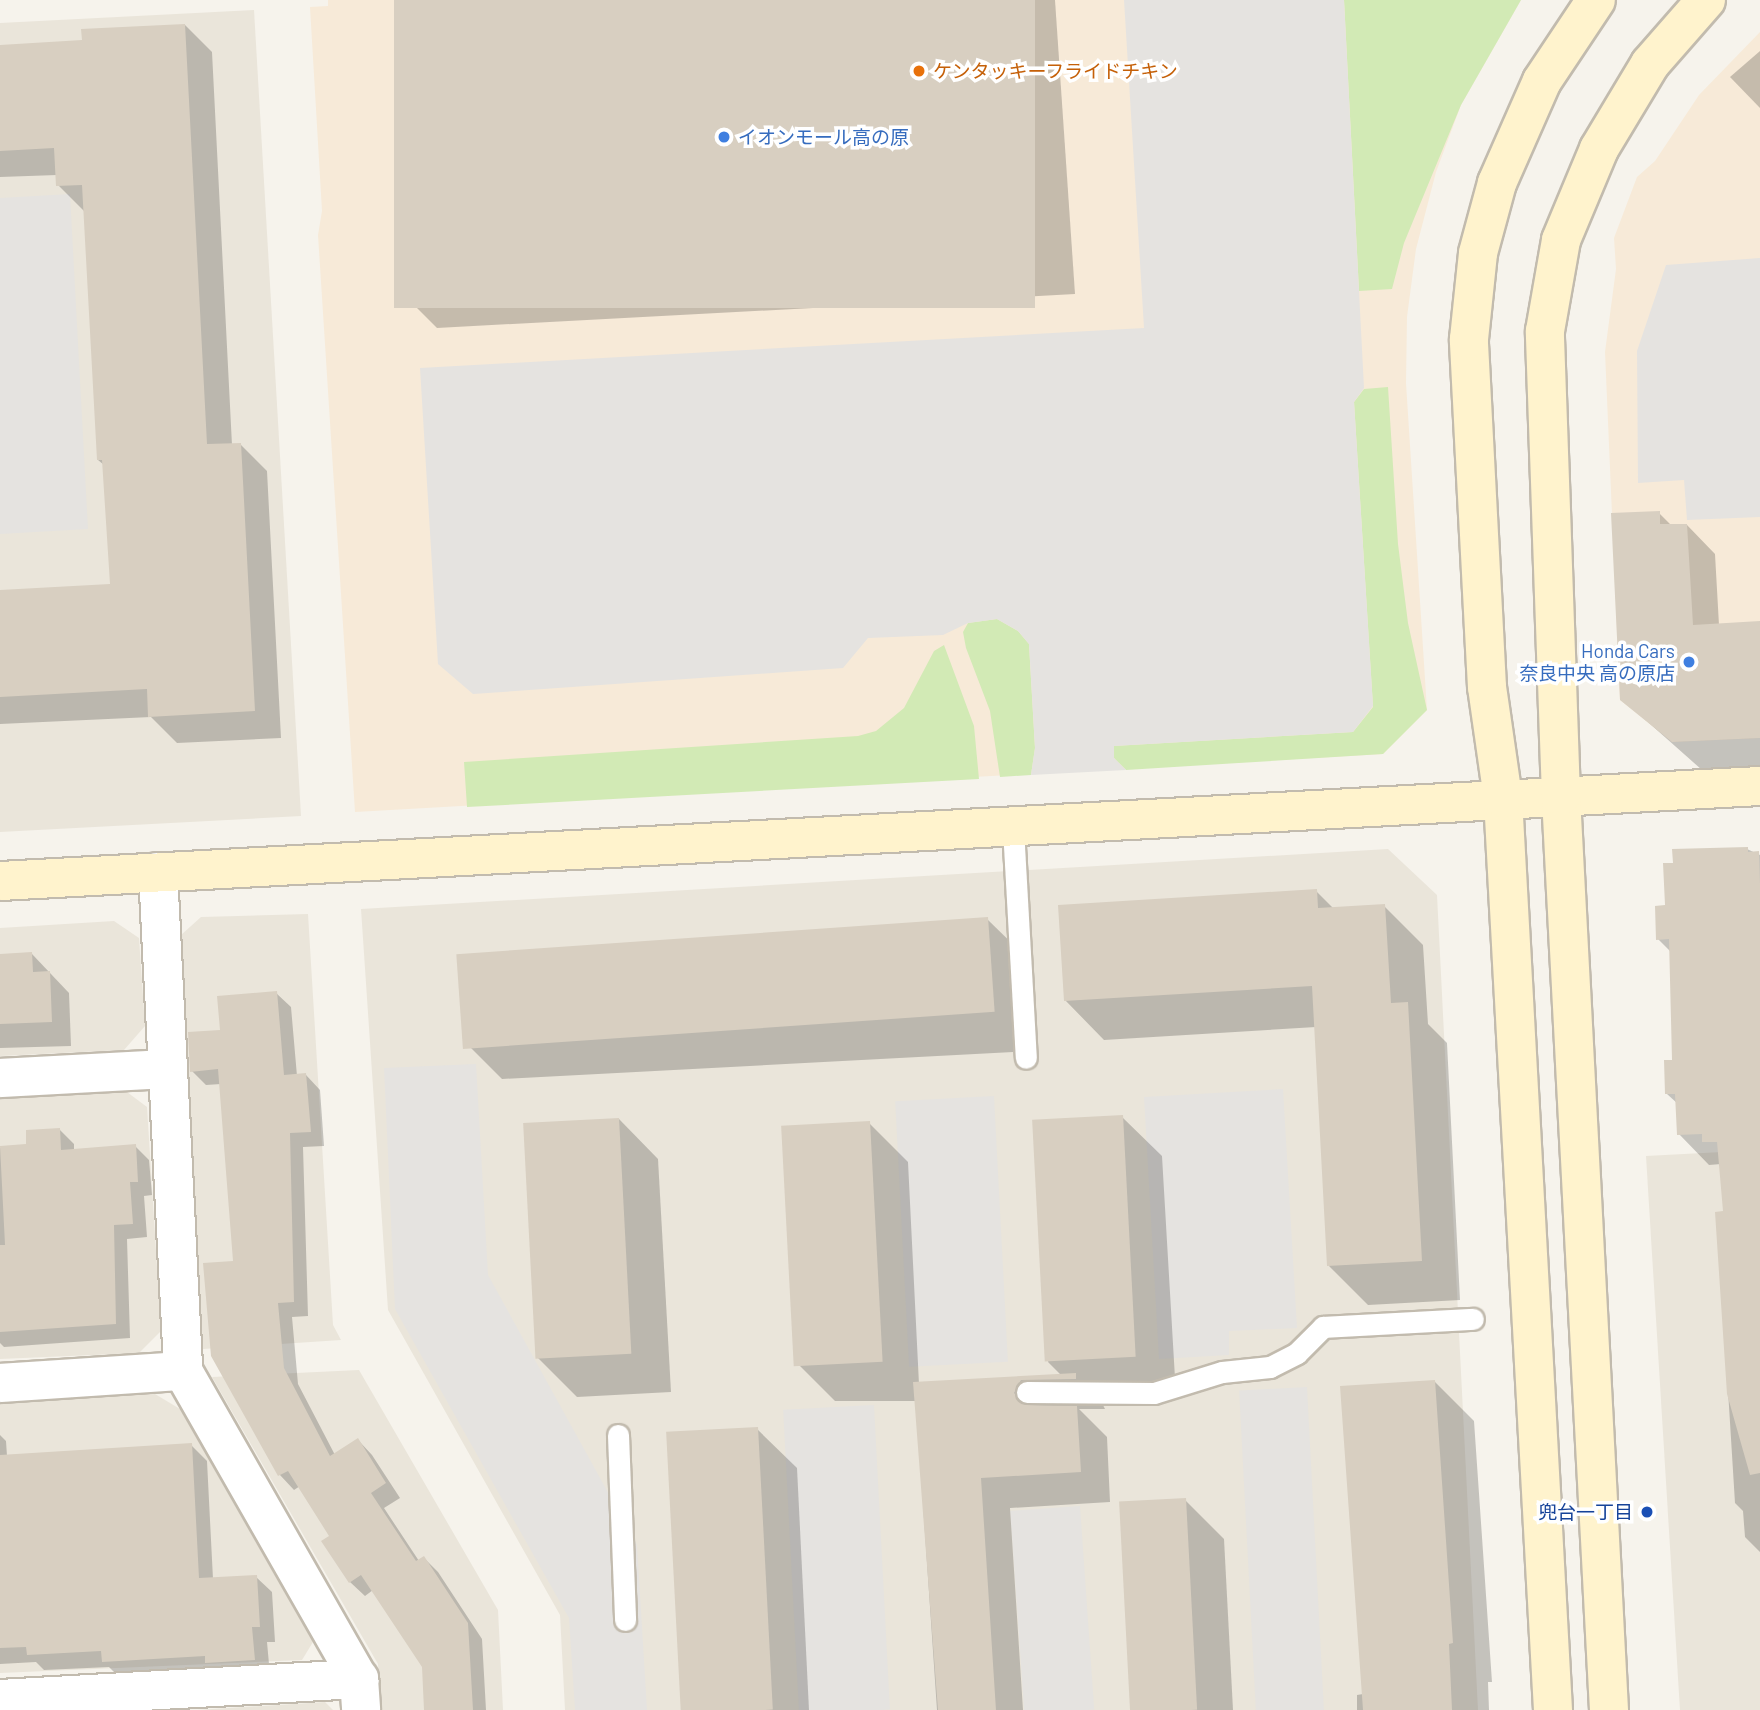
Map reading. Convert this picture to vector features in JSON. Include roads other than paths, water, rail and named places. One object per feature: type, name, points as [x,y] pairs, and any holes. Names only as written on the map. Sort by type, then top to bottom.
[{"type":"street","points":[[1553,1710],[1503,798],[1484,652],[1468,369],[1472,295],[1487,218],[1519,125],[1577,21],[1596,0]]},
{"type":"street","points":[[1609,1710],[1561,796],[1545,391],[1551,281],[1570,210],[1615,117],[1650,64],[1706,0]]},
{"type":"street","points":[[0,881],[1760,786]]},
{"type":"street","points":[[0,1699],[360,1695],[183,1371],[158,872]]},
{"type":"street","points":[[0,1078],[166,1069]]},
{"type":"street","points":[[0,1383],[183,1371]]},
{"type":"lane","points":[[1013,828],[1026,1058]]},
{"type":"lane","points":[[1027,1392],[1154,1393],[1222,1372],[1270,1367],[1297,1353],[1323,1327],[1473,1319]]},
{"type":"lane","points":[[618,1435],[625,1620]]},
{"type":"place","name":"ケンタッキーフライドチキン","points":[[919,71]]},
{"type":"place","name":"イオンモール高の原","points":[[724,137]]},
{"type":"place","name":"Honda Cars 奈良中央 高の原店","points":[[1689,662]]},
{"type":"place","name":"兜台一丁目","points":[[1647,1512]]}]
